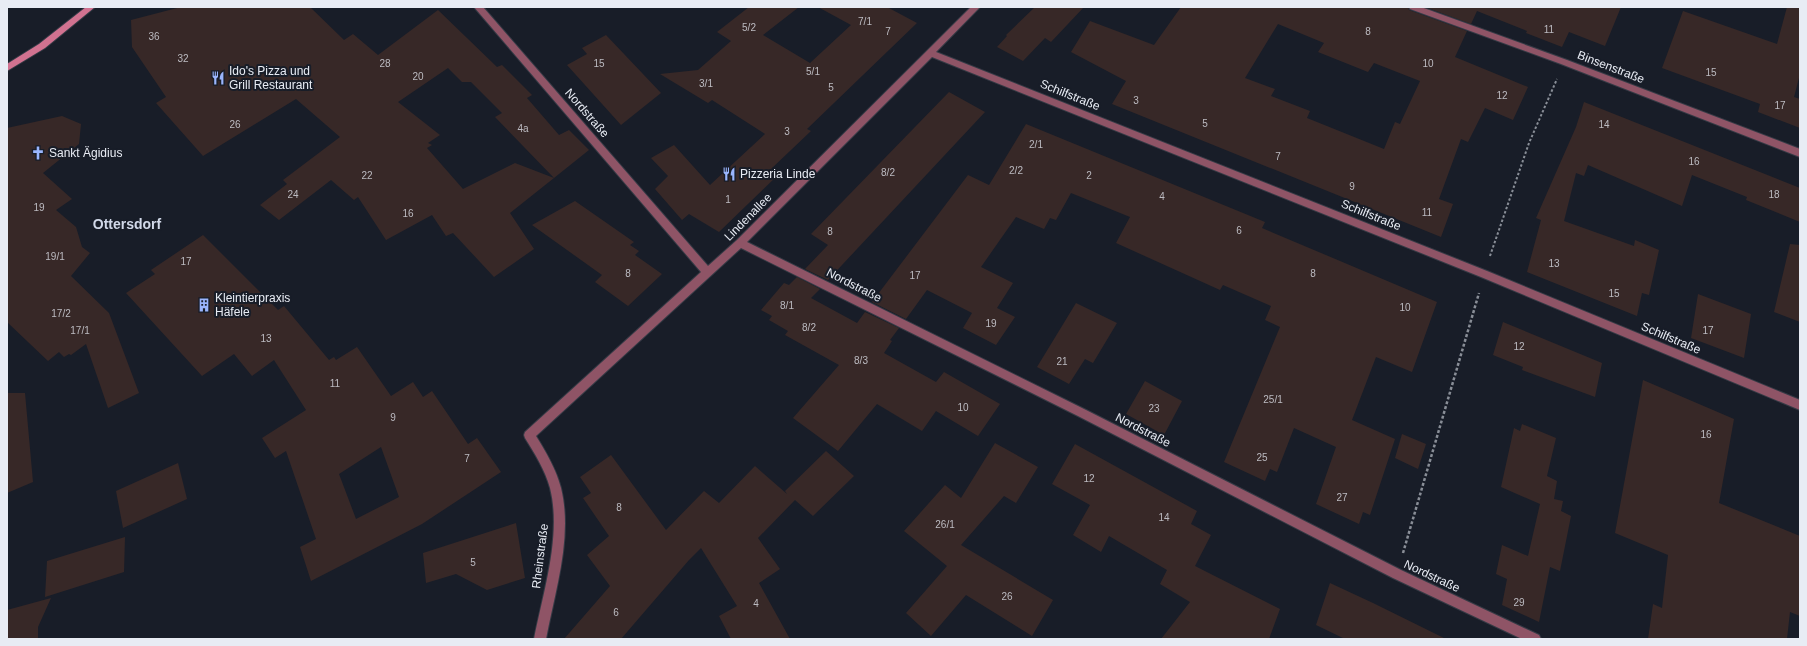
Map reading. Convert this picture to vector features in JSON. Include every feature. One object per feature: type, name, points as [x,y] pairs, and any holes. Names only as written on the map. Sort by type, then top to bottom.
[{"type":"main road","points":[[7,68],[42,46],[91,7]]},
{"type":"street","name":"Nordstraße","points":[[478,7],[708,272]]},
{"type":"street","name":"Lindenallee","points":[[529,435],[740,243],[976,7]]},
{"type":"street","name":"Binsenstraße","points":[[1413,7],[1564,62],[1800,153]]},
{"type":"street","name":"Schilfstraße","points":[[931,53],[1484,274],[1800,405]]},
{"type":"street","name":"Nordstraße","points":[[740,243],[1089,417],[1397,574],[1535,639]]},
{"type":"street","name":"Rheinstraße","points":[[529,435],[545,462],[557,495],[558,532],[540,639]]},
{"type":"path","points":[[1397,574],[1484,274],[1529,143],[1564,62]]},
{"type":"building","points":[[181,7],[310,7],[344,40],[353,34],[378,55],[438,10],[497,67],[502,65],[532,95],[527,98],[559,135],[569,130],[589,150],[554,178],[510,213],[534,249],[494,277],[453,233],[446,236],[432,215],[386,240],[358,197],[354,200],[331,180],[279,220],[260,205],[287,184],[283,180],[340,137],[296,99],[203,156],[156,103],[166,97],[132,47],[131,20]],"holes":[[[448,68],[462,82],[471,82],[502,113],[495,117],[554,178],[515,163],[463,189],[427,148],[432,145],[428,143],[440,135],[398,102]]]},
{"type":"building","points":[[749,7],[799,7],[763,35],[810,63],[851,25],[818,7],[887,7],[917,23],[807,129],[811,131],[771,169],[779,174],[719,232],[689,214],[682,220],[655,189],[668,176],[651,158],[674,145],[710,185],[765,134],[712,100],[708,103],[660,74],[698,70],[731,41],[717,32]]},
{"type":"building","points":[[1035,7],[1084,7],[1051,42],[1045,38],[1023,61],[997,47],[1007,36],[1006,35]]},
{"type":"building","points":[[1181,7],[1408,7],[1409,10],[1467,31],[1455,57],[1528,87],[1513,120],[1485,108],[1468,142],[1461,139],[1439,199],[1453,204],[1441,237],[1112,104],[1126,81],[1071,52],[1090,21],[1154,45]],"holes":[[[1278,24],[1324,43],[1318,52],[1368,72],[1374,63],[1420,81],[1400,124],[1395,122],[1384,149],[1307,118],[1310,111],[1271,96],[1275,89],[1245,78]]]},
{"type":"building","points":[[1425,7],[1621,7],[1605,46],[1569,32],[1562,47],[1477,11],[1471,24]]},
{"type":"building","points":[[1787,7],[1800,7],[1800,74],[1794,97],[1800,99],[1800,128],[1758,112],[1760,104],[1662,68],[1683,11],[1777,44]]},
{"type":"building","points":[[606,35],[661,93],[621,125],[567,65],[587,54],[582,48]]},
{"type":"building","points":[[949,92],[985,112],[828,280],[805,269],[828,245],[811,234]]},
{"type":"building","points":[[1584,102],[1800,188],[1800,222],[1746,200],[1747,197],[1692,175],[1682,206],[1588,165],[1584,176],[1576,173],[1564,221],[1634,246],[1635,240],[1659,250],[1649,295],[1642,293],[1637,316],[1527,272],[1541,220],[1536,218],[1576,127]]},
{"type":"building","points":[[62,116],[81,124],[79,144],[43,173],[72,199],[56,210],[76,227],[82,247],[90,253],[71,276],[109,313],[139,393],[108,408],[86,344],[71,355],[69,354],[64,357],[59,352],[48,361],[7,322],[7,128]]},
{"type":"building","points":[[1026,124],[1265,222],[1262,228],[1437,302],[1412,372],[1376,357],[1352,420],[1395,439],[1370,515],[1363,512],[1359,524],[1316,504],[1336,447],[1294,428],[1277,472],[1270,469],[1265,481],[1224,462],[1280,327],[1265,320],[1271,306],[1223,285],[1220,290],[1116,243],[1130,217],[1071,193],[1056,220],[1050,218],[1044,229],[1016,217],[981,267],[1013,283],[997,308],[1015,317],[996,345],[963,328],[972,313],[927,290],[906,319],[872,302],[968,175],[989,185]]},
{"type":"building","points":[[575,201],[634,242],[630,245],[639,251],[635,255],[662,274],[628,306],[595,282],[602,275],[532,225]]},
{"type":"building","points":[[203,235],[278,310],[284,306],[329,360],[334,357],[336,360],[357,347],[391,396],[413,382],[423,397],[432,391],[468,444],[477,438],[501,472],[422,524],[311,581],[300,547],[316,539],[286,451],[275,458],[262,438],[306,410],[274,360],[252,376],[234,354],[202,376],[126,293],[155,274],[151,270]],"holes":[[[381,447],[399,497],[356,519],[339,474]]]},
{"type":"building","points":[[1790,244],[1800,245],[1800,322],[1774,312]]},
{"type":"building","points":[[797,277],[820,289],[811,298],[857,323],[865,312],[899,328],[890,340],[892,341],[884,353],[936,382],[944,372],[1000,404],[978,436],[936,411],[922,431],[877,404],[838,451],[793,418],[839,365],[785,335],[788,331],[769,320],[772,316],[761,310],[784,283],[789,285]]},
{"type":"building","points":[[1698,294],[1751,314],[1744,358],[1691,338]]},
{"type":"building","points":[[1076,303],[1117,323],[1093,363],[1085,359],[1069,384],[1037,367]]},
{"type":"building","points":[[1503,322],[1602,363],[1595,397],[1522,370],[1523,367],[1493,355]]},
{"type":"building","points":[[1643,380],[1734,419],[1719,503],[1800,536],[1800,616],[1790,612],[1787,639],[1648,639],[1653,604],[1662,608],[1668,555],[1615,533]]},
{"type":"building","points":[[1145,381],[1182,401],[1164,435],[1126,414]]},
{"type":"building","points":[[7,393],[25,393],[33,482],[7,493]]},
{"type":"building","points":[[1522,424],[1556,438],[1547,476],[1557,481],[1554,499],[1563,501],[1561,511],[1571,516],[1560,571],[1550,567],[1539,622],[1502,605],[1507,579],[1496,574],[1502,545],[1528,556],[1540,504],[1501,487],[1514,428],[1520,431]]},
{"type":"building","points":[[1402,434],[1426,444],[1418,469],[1395,458]]},
{"type":"building","points":[[995,443],[1038,467],[1016,503],[1004,496],[961,545],[1053,600],[1032,636],[966,595],[931,636],[906,613],[947,566],[904,531],[945,485],[961,498]]},
{"type":"building","points":[[1075,444],[1197,511],[1191,524],[1211,535],[1195,566],[1280,609],[1269,639],[1161,639],[1190,602],[1160,584],[1167,570],[1109,536],[1101,552],[1073,535],[1090,505],[1052,484]]},
{"type":"building","points":[[826,451],[854,476],[813,516],[795,500],[758,538],[780,569],[759,583],[790,639],[731,639],[719,616],[737,606],[701,548],[621,639],[564,639],[610,586],[587,555],[609,536],[583,498],[591,493],[580,477],[611,455],[666,530],[704,491],[719,503],[755,466],[787,494],[785,491]]},
{"type":"building","points":[[178,463],[187,499],[123,528],[116,491]]},
{"type":"building","points":[[516,523],[525,578],[487,590],[456,574],[426,583],[423,553]]},
{"type":"building","points":[[125,537],[124,572],[45,597],[47,561]]},
{"type":"building","points":[[1330,583],[1446,639],[1345,639],[1316,625]]},
{"type":"building","points":[[51,598],[38,627],[38,639],[7,639],[7,610]]},
{"type":"place","name":"Ido's Pizza und Grill Restaurant","points":[[218,78]]},
{"type":"place","name":"Sankt Ägidius","points":[[38,153]]},
{"type":"place","name":"Pizzeria Linde","points":[[729,174]]},
{"type":"place","name":"Kleintierpraxis Häfele","points":[[204,305]]},
{"type":"district","name":"Ottersdorf","points":[[127,224]]}]
